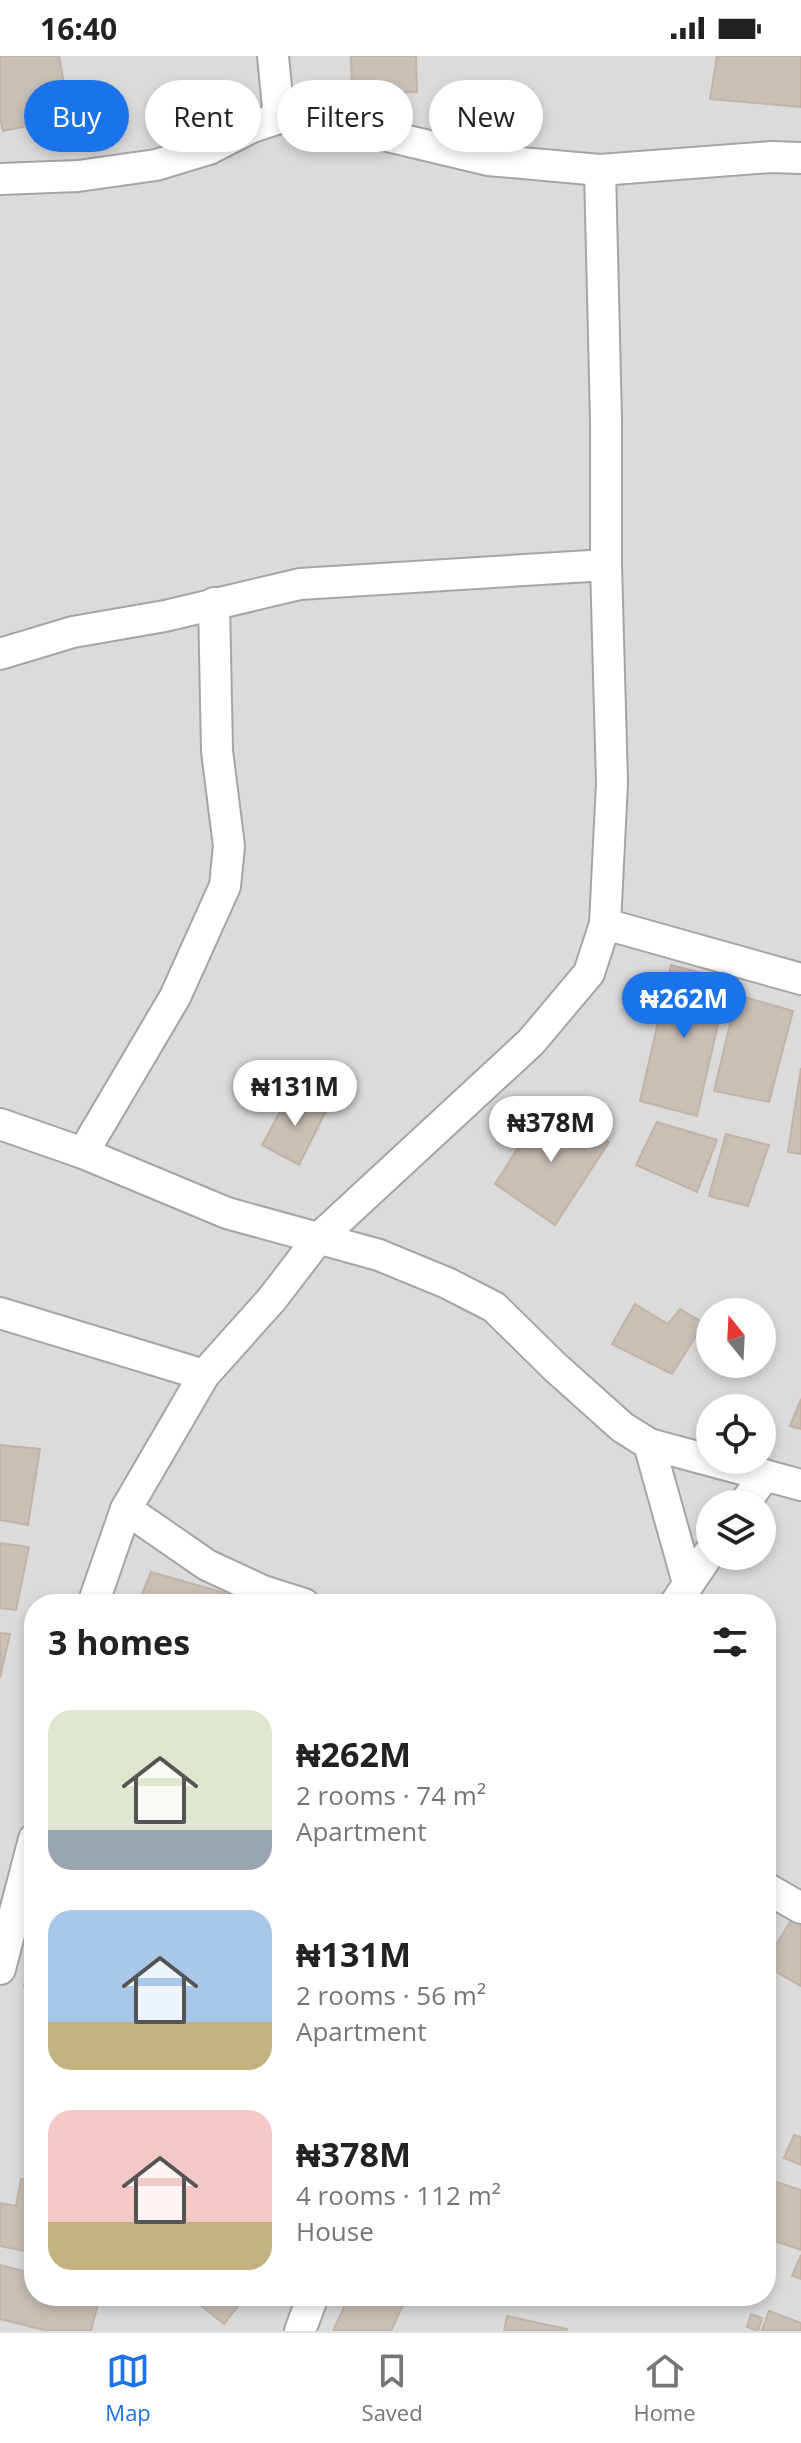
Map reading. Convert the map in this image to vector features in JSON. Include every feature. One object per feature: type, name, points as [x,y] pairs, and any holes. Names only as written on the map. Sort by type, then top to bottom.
[{"type":"street","points":[[273,56],[277,97]]},
{"type":"street","points":[[2,174],[78,176],[156,165],[209,149],[252,127],[277,119]]},
{"type":"street","points":[[413,142],[488,160],[600,170],[771,157],[801,158]]},
{"type":"street","points":[[96,1594],[126,1509],[204,1375],[272,1299],[318,1239],[531,1042],[589,973],[605,924],[612,783],[600,170]]},
{"type":"street","points":[[0,654],[73,632],[165,616],[300,584],[606,565]]},
{"type":"street","points":[[83,1153],[175,997],[225,886],[229,846],[217,751],[214,603]]},
{"type":"street","points":[[605,924],[801,979]]},
{"type":"street","points":[[0,1124],[83,1153],[227,1213],[379,1255],[447,1283],[494,1307],[622,1427],[649,1444],[801,1485]]},
{"type":"street","points":[[0,1313],[204,1375]]},
{"type":"street","points":[[649,1444],[682,1594]]},
{"type":"street","points":[[754,1490],[765,1475]]},
{"type":"street","points":[[126,1509],[207,1565],[272,1594]]},
{"type":"street","points":[[682,1594],[698,1570]]},
{"type":"street","points":[[0,1969],[7,1916],[24,1868]]},
{"type":"street","points":[[776,1894],[801,1908]]},
{"type":"street","points":[[300,2331],[309,2306]]},
{"type":"shaded area","points":[[0,56],[801,56],[801,2331],[0,2331]]},
{"type":"building","points":[[0,56],[59,56],[63,80],[24,80],[24,127],[3,131],[0,119]]},
{"type":"building","points":[[351,56],[416,56],[417,92],[413,92],[413,80],[352,80]]},
{"type":"building","points":[[717,56],[801,56],[801,107],[710,99]]},
{"type":"building","points":[[671,965],[728,980],[697,1116],[640,1101]]},
{"type":"building","points":[[737,995],[793,1011],[769,1102],[714,1091]]},
{"type":"building","points":[[801,1068],[801,1154],[788,1152]]},
{"type":"building","points":[[291,1091],[327,1109],[299,1165],[262,1145]]},
{"type":"building","points":[[545,1105],[609,1142],[555,1225],[495,1184]]},
{"type":"building","points":[[657,1122],[717,1140],[697,1192],[636,1165]]},
{"type":"building","points":[[726,1134],[769,1145],[748,1206],[709,1196]]},
{"type":"building","points":[[635,1304],[668,1324],[680,1309],[696,1318],[696,1336],[672,1374],[612,1344]]},
{"type":"building","points":[[801,1399],[801,1429],[790,1426]]},
{"type":"building","points":[[0,1445],[40,1449],[28,1525],[0,1520]]},
{"type":"building","points":[[0,1543],[29,1547],[16,1610],[0,1608]]},
{"type":"building","points":[[151,1572],[228,1594],[142,1594]]},
{"type":"building","points":[[0,1633],[10,1634],[0,1678]]},
{"type":"building","points":[[793,1917],[801,1921],[801,1986],[776,1972],[776,1945]]},
{"type":"building","points":[[794,2135],[801,2137],[801,2165],[784,2158]]},
{"type":"building","points":[[21,2179],[24,2180],[24,2251],[0,2246],[0,2203],[16,2206]]},
{"type":"building","points":[[776,2182],[801,2190],[801,2250],[776,2241]]},
{"type":"building","points":[[801,2255],[801,2279],[792,2276]]},
{"type":"building","points":[[0,2265],[24,2271],[24,2306],[97,2306],[91,2331],[48,2331],[0,2319]]},
{"type":"building","points":[[202,2306],[238,2306],[224,2324]]},
{"type":"building","points":[[344,2306],[402,2306],[391,2331],[333,2331]]},
{"type":"building","points":[[769,2311],[801,2323],[801,2331],[762,2330]]},
{"type":"building","points":[[751,2314],[762,2318],[758,2331],[747,2327]]},
{"type":"building","points":[[507,2316],[567,2329],[567,2331],[504,2331]]}]
